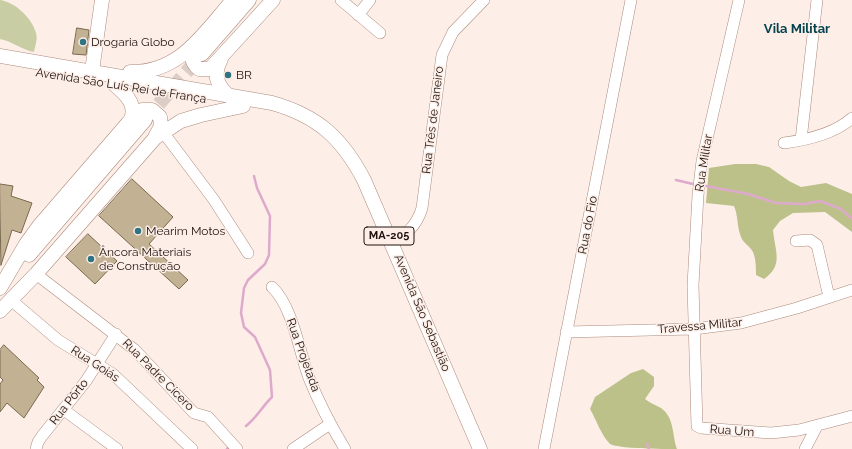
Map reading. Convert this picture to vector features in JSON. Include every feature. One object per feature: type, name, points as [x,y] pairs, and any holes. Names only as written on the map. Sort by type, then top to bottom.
[{"type":"main road","points":[[102,0],[92,72],[132,72],[159,69],[181,57],[233,0]]},
{"type":"main road","points":[[203,34],[192,52],[192,60],[196,66],[201,69],[208,70],[211,58],[249,0]]},
{"type":"main road","points":[[211,58],[262,0]]},
{"type":"main road","points":[[211,58],[273,0]]},
{"type":"main road","name":"Avenida São Luís Rei de França","points":[[0,56],[228,95]]},
{"type":"main road","points":[[211,58],[216,68],[216,79],[220,88],[228,95]]},
{"type":"main road","name":"Avenida São Luís Rei de França","points":[[0,66],[242,106]]},
{"type":"main road","points":[[115,85],[125,93],[131,102],[132,112],[128,123]]},
{"type":"main road","name":"Avenida São Sebastião","points":[[228,95],[288,107],[302,113],[329,131],[340,142],[358,167],[480,449]]},
{"type":"main road","points":[[0,311],[48,247],[154,129],[191,118],[242,106]]},
{"type":"main road","name":"Avenida São Sebastião","points":[[242,106],[271,110],[301,122],[328,142],[349,168],[387,248],[471,449]]},
{"type":"main road","points":[[0,288],[26,244],[39,226],[128,123],[142,110],[154,111],[160,117],[162,124],[154,129],[40,240],[6,297],[0,311]]},
{"type":"main road","points":[[6,297],[36,274],[154,129]]},
{"type":"street","points":[[341,0],[380,33]]},
{"type":"street","points":[[358,14],[370,0]]},
{"type":"street","name":"Rua Três de Janeiro","points":[[392,244],[410,231],[422,208],[442,55],[453,32],[484,0]]},
{"type":"street","name":"Rua do Fio","points":[[544,449],[632,0]]},
{"type":"street","name":"Rua Militar","points":[[694,329],[694,285],[698,195],[702,160],[738,0]]},
{"type":"street","points":[[801,140],[817,0]]},
{"type":"street","points":[[784,143],[801,140],[840,127],[852,118]]},
{"type":"street","points":[[154,129],[214,200],[248,253]]},
{"type":"street","points":[[796,241],[810,240],[816,245],[829,297]]},
{"type":"street","name":"Rua Padre Cícero","points":[[36,274],[135,350],[162,381],[194,413],[208,417],[237,449]]},
{"type":"street","name":"Rua Projetada","points":[[272,287],[283,301],[309,377],[330,424],[345,449]]},
{"type":"street","name":"Travessa Militar","points":[[566,332],[694,329],[741,323],[797,308],[852,290]]},
{"type":"street","name":"Rua Goiás","points":[[6,297],[58,340],[97,364],[126,385],[192,449]]},
{"type":"street","name":"Rua Um","points":[[694,329],[696,422],[699,428],[766,433],[817,426]]},
{"type":"street","name":"Rua Pôrto","points":[[36,449],[38,442],[86,381],[116,334]]},
{"type":"street","points":[[64,410],[117,449]]},
{"type":"street","points":[[804,449],[817,426],[852,416]]},
{"type":"street","points":[[293,449],[330,424]]},
{"type":"green space","points":[[0,0],[6,1],[17,7],[31,22],[37,35],[34,52],[0,39]]},
{"type":"green space","points":[[735,164],[756,164],[769,167],[789,181],[801,187],[826,183],[852,194],[852,232],[825,212],[793,213],[780,221],[773,230],[777,258],[774,269],[764,279],[756,275],[754,255],[741,237],[734,206],[706,203],[709,168]]},
{"type":"green space","points":[[643,369],[654,377],[654,386],[645,399],[666,412],[671,422],[677,449],[632,448],[610,444],[601,432],[590,409],[595,397],[631,373]]},
{"type":"building","name":"Drogaria Globo","points":[[77,28],[89,30],[86,55],[73,54]]},
{"type":"building","name":"Mearim Motos","points":[[132,179],[173,217],[149,244],[188,280],[179,289],[99,216]]},
{"type":"building","points":[[0,184],[13,186],[11,196],[32,203],[21,233],[12,230],[1,265]]},
{"type":"building","name":"Âncora Materiais de Construção","points":[[88,234],[117,261],[95,284],[66,257]]},
{"type":"building","points":[[4,345],[39,378],[37,380],[44,387],[24,418],[7,403],[0,412],[0,384],[3,380],[0,377],[0,350]]},
{"type":"waterway","points":[[246,426],[254,419],[272,397],[270,370],[255,337],[244,327],[241,313],[244,288],[248,280],[265,264],[269,255],[270,216],[257,188],[254,176]]},
{"type":"waterway","points":[[676,180],[693,184]]},
{"type":"waterway","points":[[706,186],[748,194],[776,203],[804,204],[820,201],[841,209],[852,219]]},
{"type":"waterway","points":[[647,444],[649,449]]},
{"type":"tunnel","points":[[145,120],[202,54]]},
{"type":"place","name":"Drogaria Globo","points":[[83,42]]},
{"type":"place","name":"BR","points":[[228,75]]},
{"type":"place","name":"Mearim Motos","points":[[138,231]]},
{"type":"place","name":"Âncora Materiais de Construção","points":[[91,259]]},
{"type":"district","name":"Vila Militar","points":[[797,29]]}]
